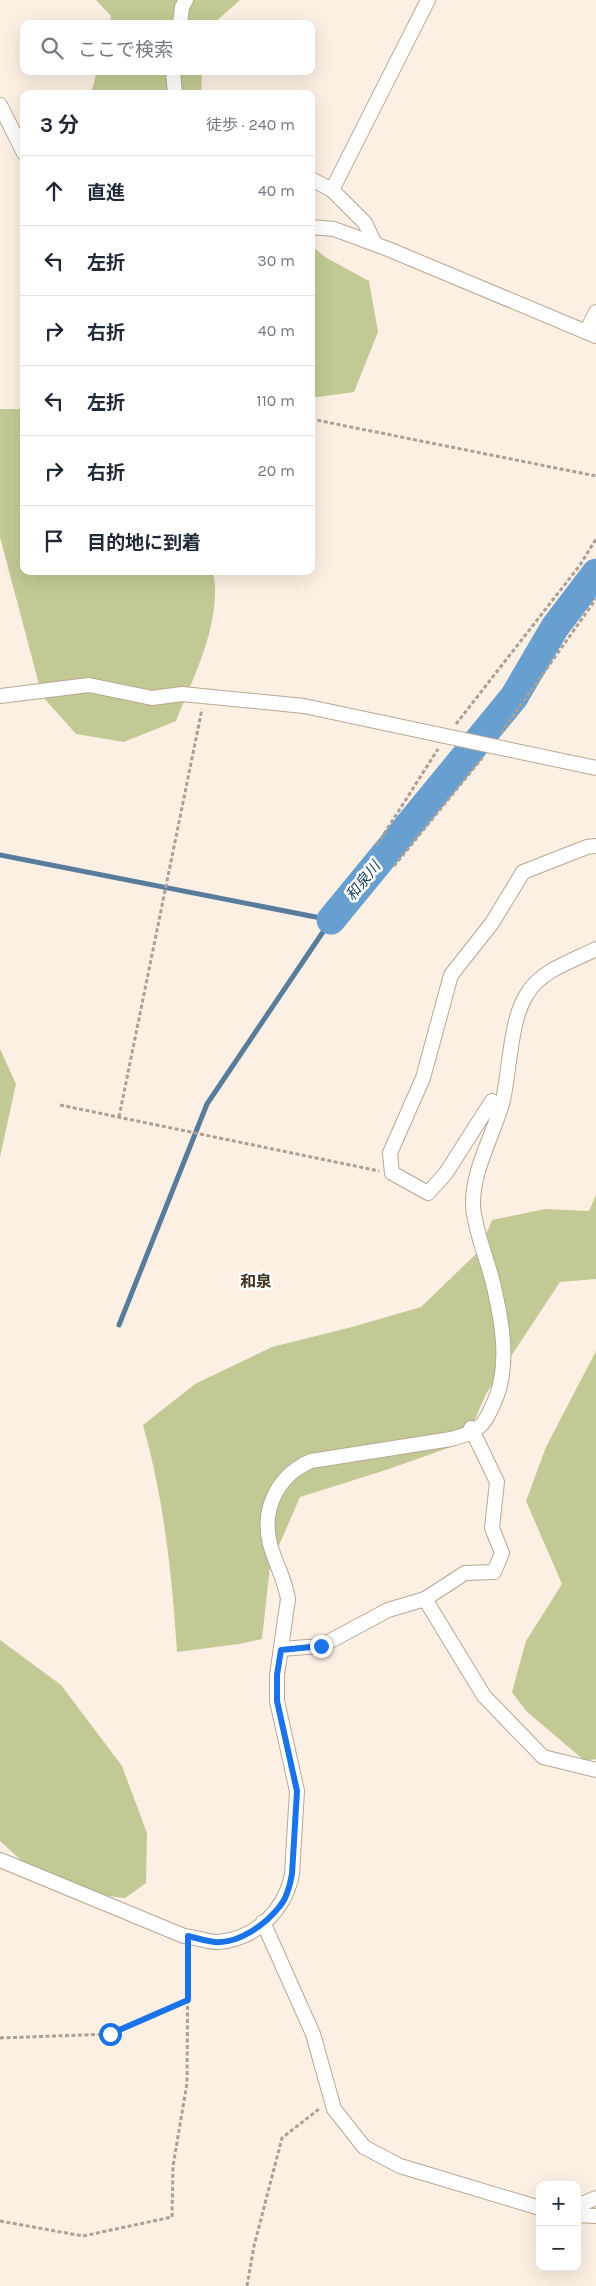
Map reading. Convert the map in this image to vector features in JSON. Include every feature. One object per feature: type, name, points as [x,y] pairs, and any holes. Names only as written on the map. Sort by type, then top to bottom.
[{"type":"street","points":[[180,20],[182,7],[186,0]]},
{"type":"street","points":[[332,190],[428,0]]},
{"type":"street","points":[[173,75],[175,90]]},
{"type":"street","points":[[0,105],[20,145]]},
{"type":"street","points":[[315,181],[332,190],[365,222],[375,244]]},
{"type":"street","points":[[315,227],[334,229],[375,244],[591,334],[596,312]]},
{"type":"street","points":[[0,696],[89,685],[152,698],[182,694],[304,706],[596,768]]},
{"type":"street","points":[[492,1101],[446,1172],[428,1193],[392,1173],[390,1153],[422,1078],[451,975],[492,923],[523,872],[587,847],[596,846]]},
{"type":"street","points":[[0,1860],[188,1936],[216,1942],[236,1939],[255,1929],[281,1906],[290,1887],[292,1874],[297,1791],[277,1701],[277,1675],[288,1599],[286,1588],[270,1544],[268,1528],[272,1501],[277,1489],[288,1475],[298,1467],[310,1462],[451,1439],[481,1426],[497,1397],[501,1382],[503,1341],[493,1282],[475,1214],[475,1181],[503,1101],[511,1050],[522,1005],[527,994],[543,976],[596,949]]},
{"type":"street","points":[[281,1650],[321,1646],[388,1610],[425,1599],[465,1574],[494,1572],[502,1553],[492,1528],[497,1482],[472,1430]]},
{"type":"street","points":[[425,1599],[484,1696],[543,1757],[596,1770]]},
{"type":"street","points":[[264,1922],[313,2034],[334,2109],[364,2147],[400,2166],[536,2207]]},
{"type":"street","points":[[581,2204],[596,2198]]},
{"type":"street","points":[[581,2215],[596,2216]]},
{"type":"path","points":[[315,420],[596,476]]},
{"type":"path","points":[[377,845],[447,735],[580,564],[596,539]]},
{"type":"path","points":[[119,1117],[204,696]]},
{"type":"path","points":[[60,1105],[392,1173]]},
{"type":"path","points":[[0,2221],[83,2236],[172,2217],[174,2166],[187,2083],[188,1936]]},
{"type":"path","points":[[0,2038],[110,2034],[188,2000]]},
{"type":"path","points":[[247,2286],[254,2246],[282,2138],[331,2099]]},
{"type":"green space","points":[[96,0],[240,0],[218,20],[110,20],[111,16]]},
{"type":"green space","points":[[96,75],[202,75],[201,90],[92,90]]},
{"type":"green space","points":[[315,248],[325,257],[369,281],[378,332],[354,392],[315,397]]},
{"type":"green space","points":[[0,409],[20,409],[20,575],[213,575],[214,609],[205,648],[176,721],[124,742],[76,734],[42,696],[0,537]]},
{"type":"green space","points":[[0,1049],[16,1084],[0,1157]]},
{"type":"green space","points":[[596,1195],[596,1279],[560,1282],[486,1394],[465,1442],[386,1470],[300,1497],[270,1566],[262,1639],[177,1652],[173,1594],[162,1509],[143,1425],[195,1384],[272,1347],[421,1307],[479,1251],[492,1220],[545,1209],[589,1211]]},
{"type":"green space","points":[[596,1351],[596,1759],[585,1761],[526,1711],[512,1692],[526,1641],[562,1584],[526,1501],[546,1447]]},
{"type":"green space","points":[[0,1640],[61,1685],[122,1766],[147,1833],[146,1883],[125,1898],[54,1890],[0,1841]]},
{"type":"waterway","name":"和泉川","points":[[331,920],[514,697],[555,627],[596,573]]},
{"type":"waterway","points":[[0,855],[331,920],[207,1104],[119,1325]]},
{"type":"district","name":"和泉","points":[[256,1281]]},
{"type":"route","points":[[110,2034],[188,2000],[188,1936],[216,1942],[236,1939],[255,1929],[281,1906],[290,1887],[292,1874],[297,1791],[277,1701],[277,1675],[281,1650],[321,1646]]}]
